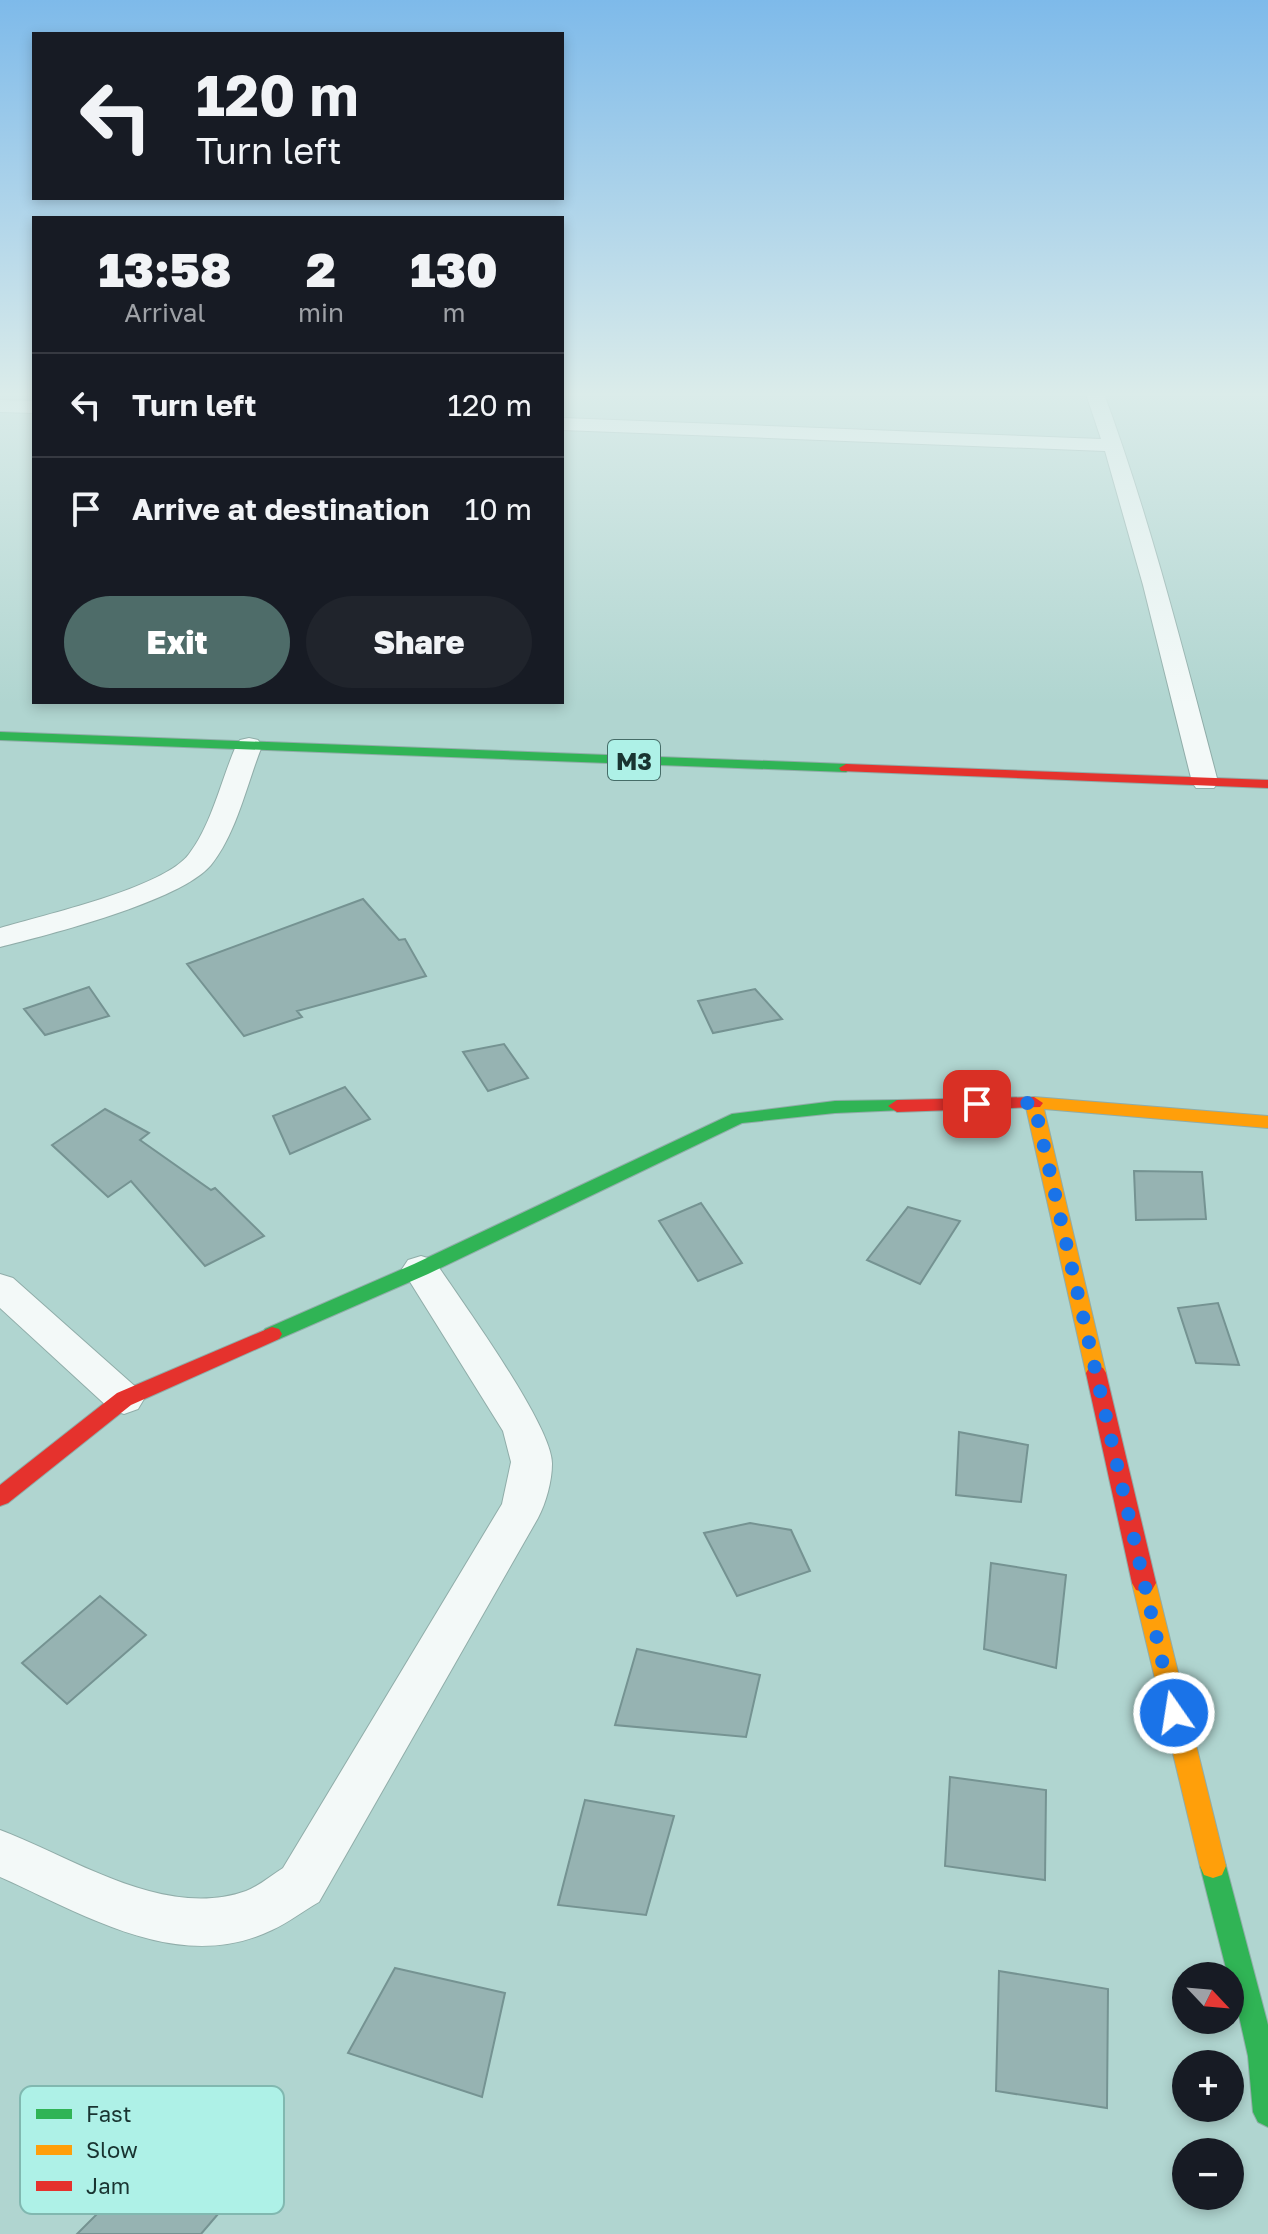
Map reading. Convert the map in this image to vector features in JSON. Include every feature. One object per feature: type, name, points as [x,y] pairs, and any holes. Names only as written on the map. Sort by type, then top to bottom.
[{"type":"street","points":[[1128,495],[1205,782]]},
{"type":"street","name":"M3","points":[[0,736],[1268,784]]},
{"type":"street","points":[[0,938],[139,894],[180,876],[198,863],[249,746]]},
{"type":"street","points":[[1034,1103],[1181,1744],[1262,2056],[1268,2112]]},
{"type":"street","points":[[0,1497],[124,1399],[421,1269],[738,1118],[835,1107],[1034,1103],[1268,1122]]},
{"type":"street","points":[[0,1853],[148,1917],[198,1923],[255,1913],[301,1885],[523,1506],[532,1462],[523,1429],[421,1269]]},
{"type":"street","points":[[0,1287],[124,1399]]},
{"type":"building","points":[[363,899],[399,940],[405,939],[426,976],[297,1011],[302,1017],[244,1036],[187,964]]},
{"type":"building","points":[[89,987],[109,1016],[45,1035],[24,1009]]},
{"type":"building","points":[[755,989],[782,1019],[713,1033],[698,1001]]},
{"type":"building","points":[[504,1044],[528,1078],[488,1091],[463,1052]]},
{"type":"building","points":[[345,1087],[370,1119],[290,1154],[273,1116]]},
{"type":"building","points":[[105,1109],[149,1133],[140,1140],[211,1190],[215,1188],[264,1236],[205,1266],[131,1181],[108,1197],[52,1145]]},
{"type":"building","points":[[1134,1171],[1202,1172],[1206,1219],[1136,1220]]},
{"type":"building","points":[[701,1203],[742,1263],[698,1281],[659,1221]]},
{"type":"building","points":[[908,1207],[960,1221],[920,1284],[867,1260]]},
{"type":"building","points":[[1218,1303],[1239,1365],[1196,1363],[1178,1308]]},
{"type":"building","points":[[959,1432],[1028,1445],[1021,1502],[956,1495]]},
{"type":"building","points":[[750,1523],[791,1530],[810,1571],[737,1596],[704,1533]]},
{"type":"building","points":[[991,1563],[1066,1575],[1056,1668],[984,1649]]},
{"type":"building","points":[[100,1596],[146,1635],[67,1704],[22,1663]]},
{"type":"building","points":[[637,1649],[760,1675],[746,1737],[615,1725]]},
{"type":"building","points":[[950,1777],[1046,1790],[1045,1880],[945,1866]]},
{"type":"building","points":[[585,1800],[674,1816],[646,1915],[558,1905]]},
{"type":"building","points":[[395,1968],[505,1993],[482,2097],[348,2053]]},
{"type":"building","points":[[999,1971],[1108,1989],[1107,2108],[996,2091]]},
{"type":"building","points":[[97,2214],[218,2214],[201,2234],[77,2234]]},
{"type":"traffic: fast","points":[[0,736],[846,768]]},
{"type":"traffic: fast","points":[[272,1334],[421,1269],[738,1118],[835,1107],[897,1106]]},
{"type":"traffic: fast","points":[[1213,1866],[1262,2056],[1268,2112]]},
{"type":"traffic: slow","points":[[1096,1373],[1034,1103],[1268,1122]]},
{"type":"traffic: slow","points":[[1144,1583],[1213,1866]]},
{"type":"traffic: jam","points":[[846,768],[1268,784]]},
{"type":"traffic: jam","points":[[897,1106],[1034,1103]]},
{"type":"traffic: jam","points":[[0,1497],[124,1399],[272,1334]]},
{"type":"traffic: jam","points":[[1096,1373],[1144,1583]]},
{"type":"route","points":[[977,1104],[1034,1103],[1174,1713]]}]
